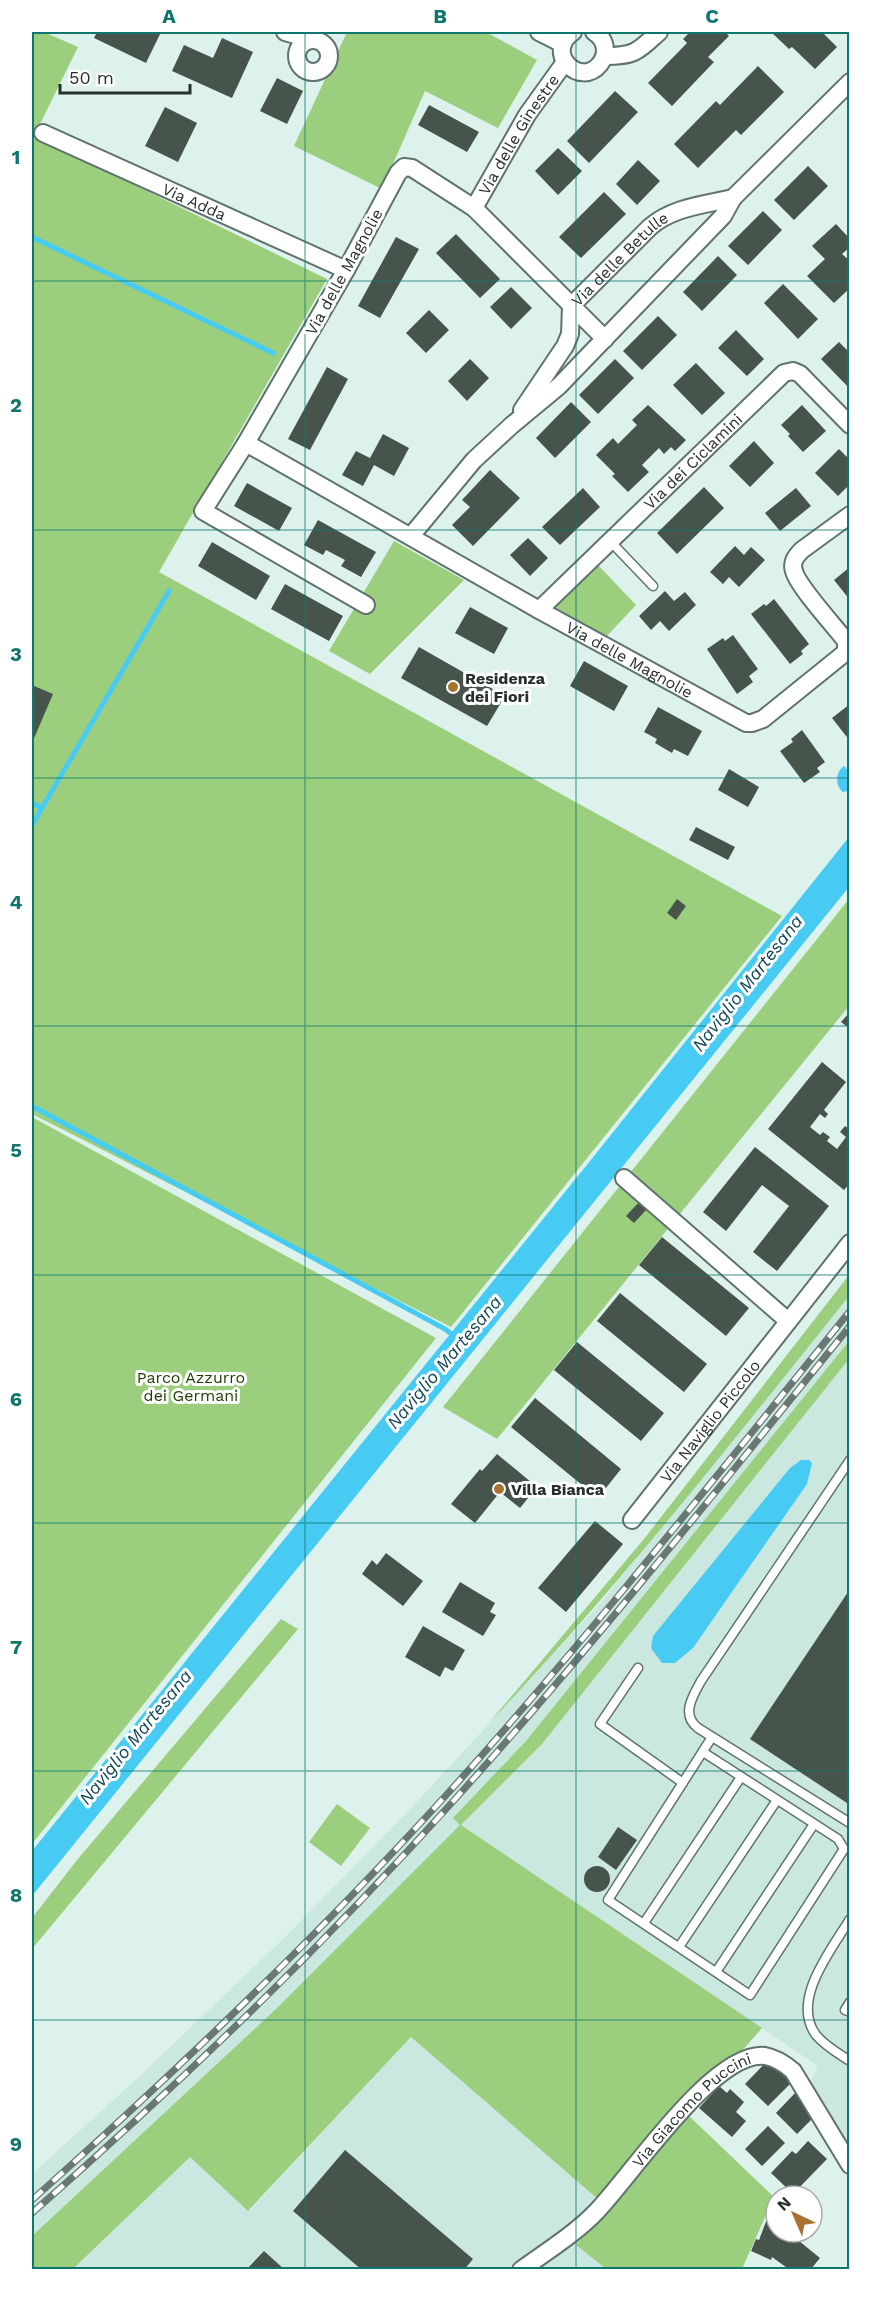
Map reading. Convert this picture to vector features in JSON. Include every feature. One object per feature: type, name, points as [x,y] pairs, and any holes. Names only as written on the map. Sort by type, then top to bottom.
[{"type":"street","points":[[285,32],[312,40]]},
{"type":"street","name":"Via delle Ginestre","points":[[538,32],[568,38],[562,57],[576,71],[591,71],[602,62],[605,56],[624,56],[634,53],[659,32]]},
{"type":"street","points":[[594,32],[603,41],[605,56]]},
{"type":"street","name":"Via delle Ginestre","points":[[474,208],[527,115],[565,62]]},
{"type":"street","name":"Via delle Betulle","points":[[411,536],[462,474],[512,424],[542,401],[604,339],[723,216],[734,198],[849,82]]},
{"type":"street","name":"Via Adda","points":[[43,133],[346,270]]},
{"type":"street","name":"Via delle Ginestre","points":[[408,167],[474,208],[604,339]]},
{"type":"street","name":"Via delle Magnolie","points":[[366,605],[203,511],[246,443],[346,270],[398,173],[408,167]]},
{"type":"street","name":"Via delle Betulle","points":[[512,424],[565,346],[570,334],[571,306],[662,218],[675,212],[734,198]]},
{"type":"street","name":"Via dei Ciclamini","points":[[539,610],[784,373],[793,371],[800,374],[849,425]]},
{"type":"street","name":"Via delle Magnolie","points":[[246,443],[539,610],[746,723],[757,722],[766,717],[846,652],[846,641],[797,578],[793,564],[802,550],[849,515]]},
{"type":"street","points":[[624,1178],[788,1321]]},
{"type":"street","name":"Via Naviglio Piccolo","points":[[632,1520],[849,1243]]},
{"type":"street","name":"Via Giacomo Puccini","points":[[521,2270],[587,2221],[698,2092],[720,2074],[745,2059],[759,2056],[770,2057],[793,2072],[849,2165]]},
{"type":"lane","points":[[610,541],[653,585]]},
{"type":"lane","points":[[849,1461],[691,1697],[689,1710],[691,1721],[698,1728],[849,1823]]},
{"type":"lane","points":[[638,1668],[600,1724],[683,1782]]},
{"type":"lane","points":[[703,1752],[838,1839],[844,1849],[750,1995],[608,1900],[712,1737]]},
{"type":"lane","points":[[644,1923],[741,1777]]},
{"type":"lane","points":[[679,1947],[777,1800]]},
{"type":"lane","points":[[716,1972],[814,1824]]},
{"type":"lane","points":[[849,1919],[812,1982],[808,2005],[810,2021],[815,2034],[849,2061]]},
{"type":"lane","points":[[849,2002],[845,2010],[849,2012]]},
{"type":"shaded area","points":[[849,1296],[849,1341],[526,1741],[454,1818],[461,1825],[276,2009],[32,2236],[32,2174],[141,2075],[285,1937],[413,1806],[596,1608]]},
{"type":"shaded area","points":[[849,1359],[849,2151],[809,2084],[818,2066],[461,1825],[542,1744]]},
{"type":"shaded area","points":[[411,2037],[608,2207],[576,2245],[606,2269],[73,2270],[190,2156],[249,2211]]},
{"type":"green space","points":[[32,32],[44,32],[78,47],[34,136],[327,279],[159,572],[782,916],[451,1327],[32,1114]]},
{"type":"green space","points":[[347,32],[486,32],[537,60],[498,128],[425,91],[382,189],[294,146]]},
{"type":"green space","points":[[394,541],[464,580],[370,674],[329,651]]},
{"type":"green space","points":[[598,565],[636,605],[606,637],[553,608]]},
{"type":"green space","points":[[849,899],[849,1006],[497,1439],[443,1407]]},
{"type":"green space","name":"Parco Azzurro dei Germani","points":[[32,1117],[436,1338],[32,1844]]},
{"type":"green space","points":[[849,1275],[849,1296],[762,1405],[629,1567],[489,1723],[644,1539]]},
{"type":"green space","points":[[849,1341],[849,1359],[542,1744],[461,1825],[762,2028],[687,2114],[764,2187],[764,2220],[742,2269],[606,2269],[576,2245],[607,2207],[411,2037],[248,2211],[190,2157],[73,2269],[32,2269],[32,2236],[276,2009],[460,1825],[453,1818],[526,1741]]},
{"type":"green space","points":[[281,1619],[298,1629],[32,1949],[32,1918],[77,1860]]},
{"type":"green space","points":[[337,1804],[370,1828],[341,1866],[309,1842]]},
{"type":"water","points":[[844,766],[849,772],[848,791],[843,792],[837,779]]},
{"type":"water","name":"Naviglio Martesana","points":[[849,837],[849,887],[32,1896],[32,1851]]},
{"type":"water","points":[[801,1460],[809,1460],[812,1463],[807,1484],[693,1648],[675,1663],[662,1663],[651,1648],[653,1636],[790,1468]]},
{"type":"building","points":[[97,32],[161,32],[146,63],[94,38]]},
{"type":"building","points":[[690,32],[725,32],[729,36],[708,57],[714,62],[672,106],[648,83],[687,43],[683,39]]},
{"type":"building","points":[[771,32],[822,32],[837,47],[815,69],[792,47],[789,49]]},
{"type":"building","points":[[222,38],[253,52],[232,98],[172,71],[184,45],[213,58]]},
{"type":"building","points":[[758,66],[784,92],[741,135],[736,130],[698,168],[674,144],[716,101],[720,105]]},
{"type":"building","points":[[277,78],[303,91],[287,124],[260,111]]},
{"type":"building","points":[[615,91],[638,112],[589,163],[567,141]]},
{"type":"building","points":[[429,105],[479,132],[467,152],[418,125]]},
{"type":"building","points":[[165,107],[197,123],[178,162],[145,146]]},
{"type":"building","points":[[558,148],[582,171],[558,195],[535,171]]},
{"type":"building","points":[[638,160],[660,181],[637,205],[616,184]]},
{"type":"building","points":[[808,166],[828,186],[794,220],[774,200]]},
{"type":"building","points":[[604,192],[626,214],[581,258],[559,237]]},
{"type":"building","points":[[763,211],[782,230],[748,265],[728,246]]},
{"type":"building","points":[[836,224],[850,239],[850,247],[842,254],[850,261],[850,288],[834,303],[807,276],[825,259],[812,246]]},
{"type":"building","points":[[456,234],[500,279],[480,298],[436,253]]},
{"type":"building","points":[[396,237],[419,249],[380,318],[358,306]]},
{"type":"building","points":[[718,256],[737,275],[702,311],[683,292]]},
{"type":"building","points":[[783,284],[818,319],[798,339],[764,303]]},
{"type":"building","points":[[511,287],[532,308],[511,329],[490,307]]},
{"type":"building","points":[[429,310],[449,330],[426,353],[406,333]]},
{"type":"building","points":[[658,316],[677,335],[642,370],[623,351]]},
{"type":"building","points":[[736,330],[764,359],[747,376],[718,348]]},
{"type":"building","points":[[839,342],[850,353],[850,389],[821,359]]},
{"type":"building","points":[[470,359],[489,378],[467,401],[448,381]]},
{"type":"building","points":[[615,359],[634,378],[598,414],[579,395]]},
{"type":"building","points":[[696,363],[725,393],[702,415],[673,385]]},
{"type":"building","points":[[327,367],[348,379],[310,450],[288,439]]},
{"type":"building","points":[[571,402],[591,422],[555,458],[536,438]]},
{"type":"building","points":[[648,405],[686,440],[675,451],[671,447],[664,454],[659,448],[642,465],[649,472],[628,492],[612,476],[615,474],[596,455],[613,438],[618,444],[637,425],[632,420]]},
{"type":"building","points":[[802,405],[826,431],[803,452],[781,425]]},
{"type":"building","points":[[383,434],[409,448],[394,476],[374,465],[363,486],[342,475],[356,451],[370,458]]},
{"type":"building","points":[[754,441],[774,463],[750,487],[729,466]]},
{"type":"building","points":[[839,449],[850,460],[850,484],[838,496],[815,473]]},
{"type":"building","points":[[490,470],[520,498],[473,546],[452,525],[470,507],[462,500]]},
{"type":"building","points":[[247,483],[292,508],[279,531],[234,506]]},
{"type":"building","points":[[704,487],[724,508],[677,554],[657,533]]},
{"type":"building","points":[[583,488],[600,507],[560,545],[542,527]]},
{"type":"building","points":[[796,488],[811,506],[780,531],[765,513]]},
{"type":"building","points":[[318,520],[376,552],[361,577],[341,566],[345,560],[326,550],[323,555],[304,545]]},
{"type":"building","points":[[528,538],[548,558],[530,576],[510,555]]},
{"type":"building","points":[[212,542],[270,576],[256,600],[198,566]]},
{"type":"building","points":[[735,546],[744,555],[751,547],[765,560],[739,587],[729,577],[723,584],[710,572]]},
{"type":"building","points":[[850,567],[850,600],[834,580]]},
{"type":"building","points":[[285,584],[343,616],[329,641],[271,609]]},
{"type":"building","points":[[665,591],[674,601],[685,592],[696,605],[669,631],[660,621],[651,630],[639,616]]},
{"type":"building","points":[[774,599],[809,644],[801,651],[803,654],[790,664],[751,614]]},
{"type":"building","points":[[470,607],[508,628],[494,654],[455,633]]},
{"type":"building","points":[[733,635],[758,669],[749,676],[753,682],[737,694],[707,649],[723,638],[725,641]]},
{"type":"building","name":"Residenza dei Fiori","points":[[419,647],[505,696],[487,726],[401,678]]},
{"type":"building","points":[[584,661],[628,686],[614,711],[570,686]]},
{"type":"building","points":[[32,685],[53,694],[32,743]]},
{"type":"building","points":[[850,704],[850,741],[832,718]]},
{"type":"building","points":[[658,707],[702,731],[688,756],[674,749],[672,753],[655,743],[657,739],[644,732]]},
{"type":"building","points":[[802,730],[825,762],[817,768],[820,772],[804,783],[780,751],[793,742],[791,739]]},
{"type":"building","points":[[729,769],[759,787],[748,807],[718,790]]},
{"type":"building","points":[[696,827],[735,847],[728,860],[689,840]]},
{"type":"building","points":[[677,899],[686,906],[676,920],[667,913]]},
{"type":"building","points":[[850,1012],[850,1029],[841,1022]]},
{"type":"building","points":[[822,1062],[846,1082],[824,1110],[828,1114],[825,1118],[820,1114],[810,1127],[820,1135],[823,1132],[830,1137],[827,1141],[837,1149],[846,1137],[840,1132],[845,1126],[850,1130],[850,1183],[844,1190],[768,1129]]},
{"type":"building","points":[[755,1147],[829,1206],[777,1271],[753,1252],[789,1206],[762,1185],[726,1231],[703,1212]]},
{"type":"building","points":[[640,1201],[648,1208],[634,1223],[626,1216]]},
{"type":"building","points":[[662,1237],[749,1308],[726,1336],[639,1265]]},
{"type":"building","points":[[620,1293],[707,1364],[684,1392],[597,1321]]},
{"type":"building","points":[[577,1342],[664,1413],[641,1441],[554,1370]]},
{"type":"building","points":[[535,1398],[621,1469],[598,1498],[511,1427]]},
{"type":"building","name":"Villa Bianca","points":[[497,1454],[537,1487],[520,1508],[500,1492],[475,1523],[451,1504],[480,1469],[482,1471]]},
{"type":"building","points":[[595,1521],[623,1544],[566,1612],[538,1588]]},
{"type":"building","points":[[386,1553],[423,1581],[403,1606],[362,1574],[372,1560],[377,1565]]},
{"type":"building","points":[[460,1582],[495,1603],[490,1612],[496,1615],[483,1636],[442,1612]]},
{"type":"building","points":[[850,1589],[850,1805],[750,1739]]},
{"type":"building","points":[[423,1626],[465,1650],[453,1671],[445,1667],[440,1677],[405,1657]]},
{"type":"building","points":[[618,1827],[637,1840],[616,1870],[598,1857]]},
{"type":"building","points":[[597,1866],[606,1870],[610,1879],[606,1888],[597,1892],[588,1888],[584,1879],[588,1870]]},
{"type":"building","points":[[769,2059],[792,2082],[768,2106],[745,2084]]},
{"type":"building","points":[[719,2086],[727,2093],[730,2089],[744,2102],[736,2112],[746,2121],[732,2137],[699,2108]]},
{"type":"building","points":[[795,2093],[817,2114],[797,2134],[776,2113]]},
{"type":"building","points":[[768,2126],[785,2143],[762,2166],[745,2149]]},
{"type":"building","points":[[808,2141],[827,2159],[803,2184],[783,2184],[771,2173],[792,2151],[796,2154]]},
{"type":"building","points":[[345,2150],[473,2259],[464,2270],[362,2270],[293,2211]]},
{"type":"building","points":[[764,2227],[764,2244],[803,2244],[820,2258],[811,2269],[790,2270],[772,2257],[771,2260],[751,2251],[756,2239],[759,2240]]},
{"type":"building","points":[[264,2251],[285,2270],[246,2270]]},
{"type":"waterway","points":[[32,237],[273,353]]},
{"type":"waterway","points":[[32,825],[169,591]]},
{"type":"waterway","points":[[32,803],[41,808]]},
{"type":"waterway","name":"Naviglio Martesana","points":[[32,1106],[445,1329],[454,1336]]},
{"type":"railway","points":[[32,2200],[246,2002],[449,1792],[603,1614],[850,1311]]},
{"type":"railway","points":[[32,2213],[197,2063],[304,1959],[407,1852],[508,1740],[608,1623],[850,1326]]},
{"type":"place","name":"Residenza dei Fiori","points":[[453,687]]},
{"type":"place","name":"Villa Bianca","points":[[499,1489]]}]
